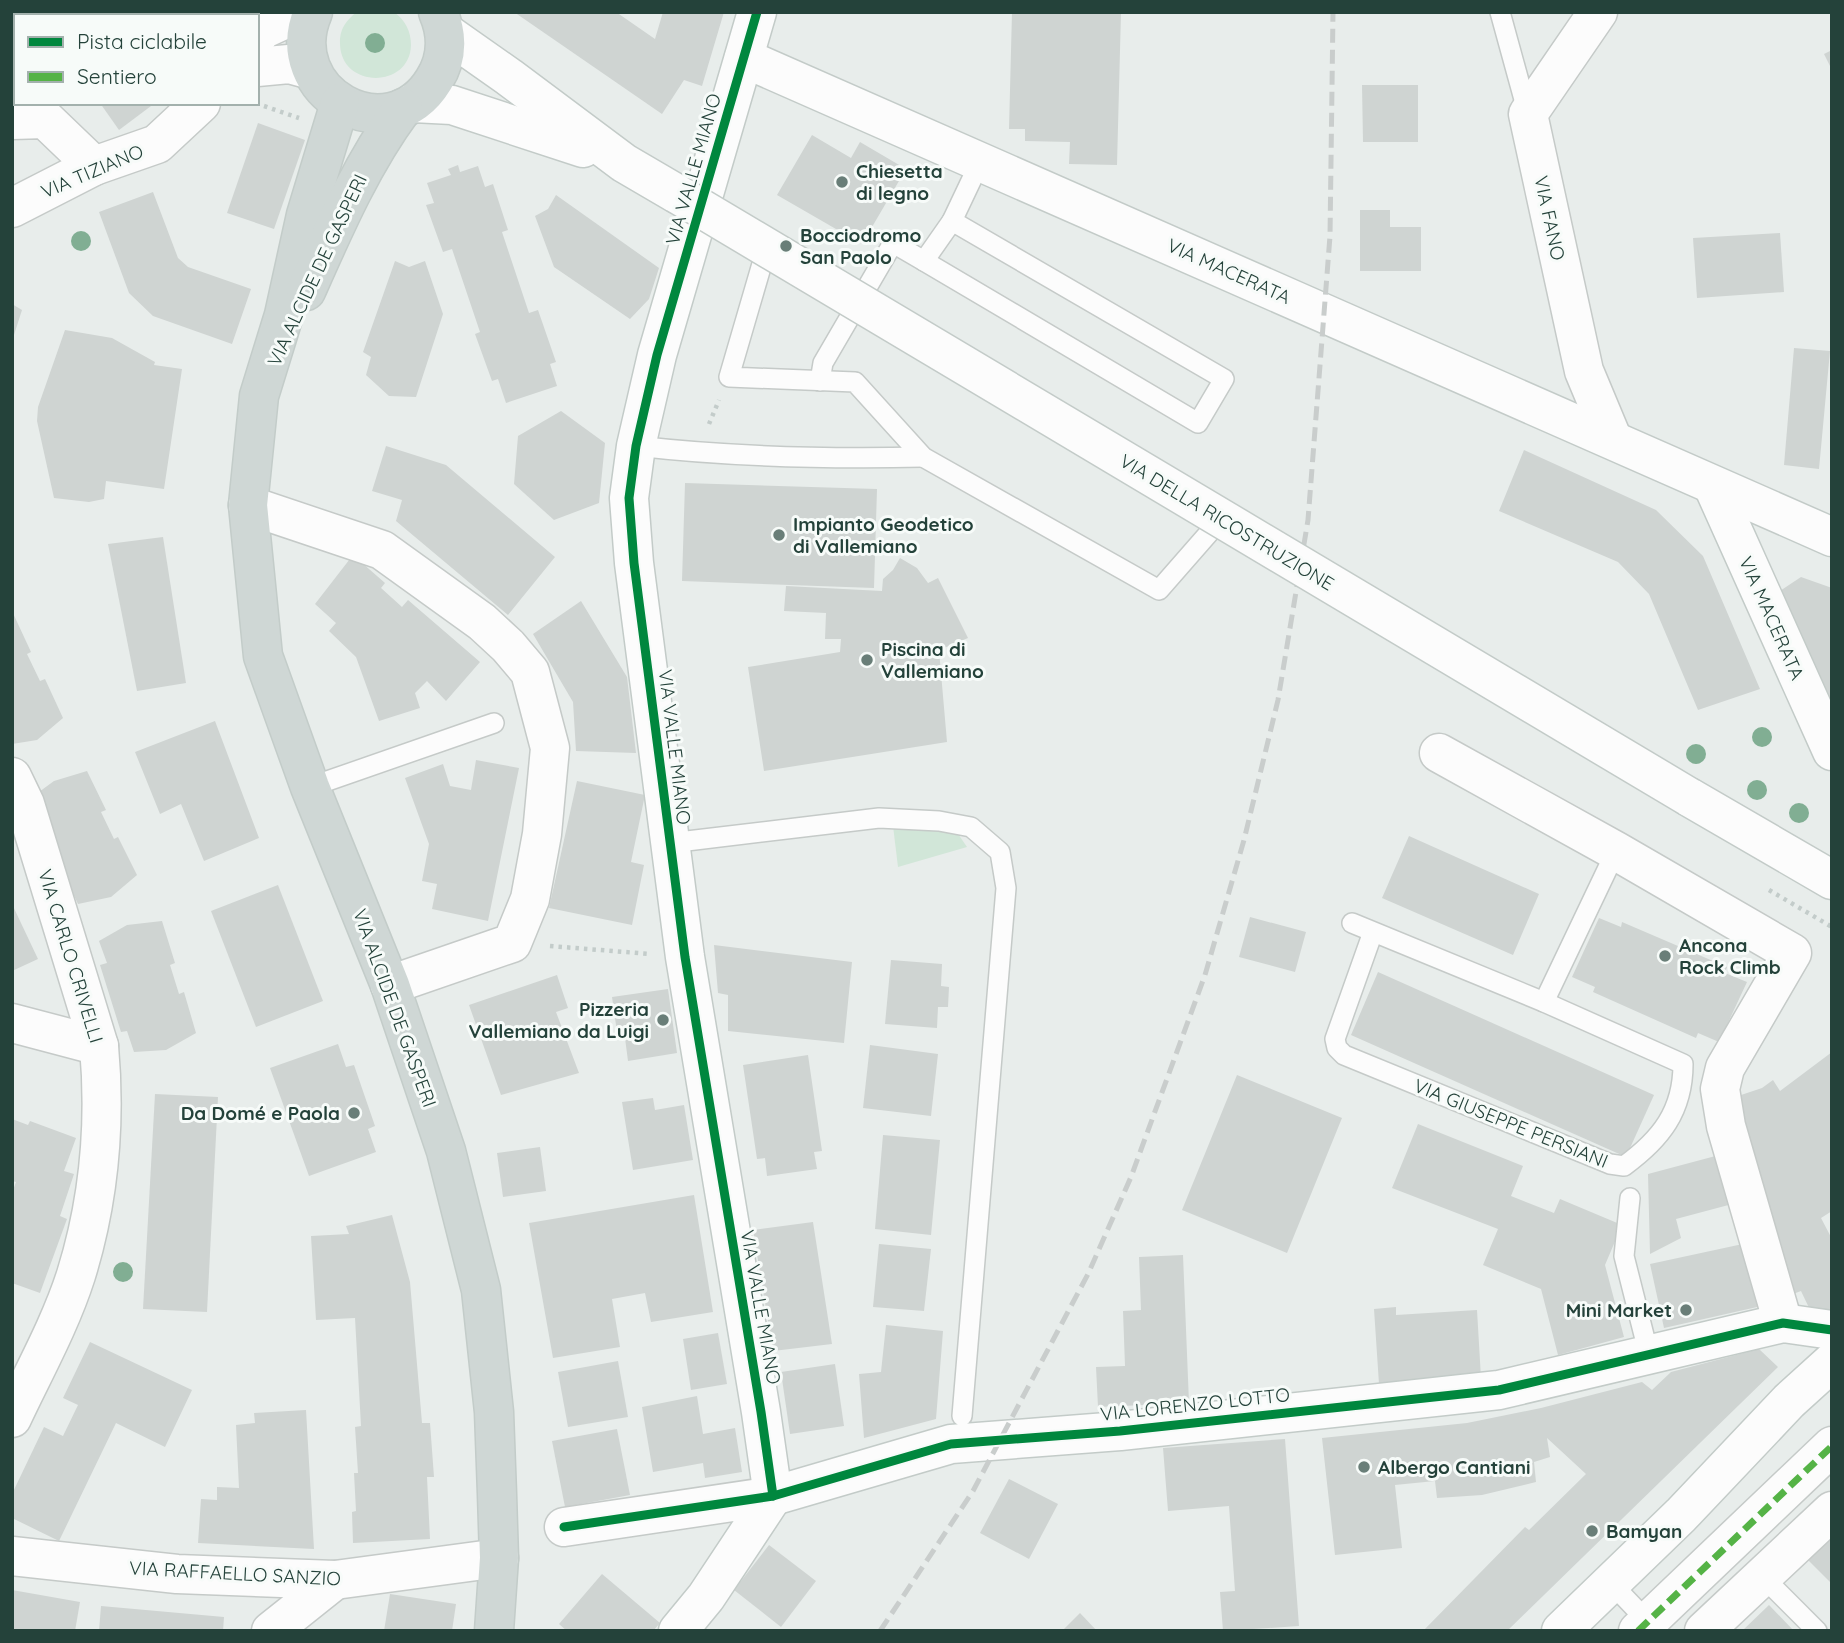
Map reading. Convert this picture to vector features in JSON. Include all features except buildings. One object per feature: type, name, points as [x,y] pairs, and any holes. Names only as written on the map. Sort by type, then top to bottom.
[{"type":"main road","points":[[313,12],[306,40],[312,70],[327,93],[336,116],[350,108],[371,113],[386,112],[408,105]]},
{"type":"main road","name":"VIA ALCIDE DE GASPERI","points":[[259,396],[334,228],[377,145],[408,105],[429,88],[441,70],[445,51],[442,22]]},
{"type":"main road","name":"VIA ALCIDE DE GASPERI","points":[[336,116],[306,215],[284,315],[259,396],[248,505],[263,656],[310,787],[390,985],[446,1152],[481,1290],[494,1412],[499,1558],[494,1631]]},
{"type":"street","points":[[263,27],[301,12]]},
{"type":"street","name":"VIA VALLE MIANO","points":[[757,12],[657,355],[636,446],[629,498],[685,957],[773,1496]]},
{"type":"street","points":[[1528,114],[1598,12]]},
{"type":"street","name":"VIA DELLA RICOSTRUZIONE","points":[[442,22],[509,77],[624,163],[1832,880]]},
{"type":"street","name":"VIA MACERATA","points":[[744,58],[1832,537]]},
{"type":"street","points":[[259,68],[289,64],[312,70]]},
{"type":"street","name":"VIA TIZIANO","points":[[12,208],[94,166],[157,144],[199,105]]},
{"type":"street","name":"VIA DELLA RICOSTRUZIONE","points":[[408,105],[452,105],[548,135],[624,163]]},
{"type":"street","points":[[38,114],[94,166]]},
{"type":"street","name":"VIA FANO","points":[[1528,114],[1584,371],[1612,438]]},
{"type":"street","name":"VIA MACERATA","points":[[1713,486],[1832,751]]},
{"type":"street","points":[[248,505],[382,550],[482,622],[508,646],[530,672],[550,748],[542,834],[530,899],[512,943],[390,985]]},
{"type":"street","points":[[1439,753],[1792,953],[1726,1068],[1720,1089],[1726,1126],[1783,1323]]},
{"type":"street","name":"VIA CARLO CRIVELLI","points":[[12,777],[25,804],[99,1046],[102,1088],[102,1138],[86,1238],[60,1317],[12,1418]]},
{"type":"street","points":[[12,1023],[99,1046]]},
{"type":"street","name":"VIA LORENZO LOTTO","points":[[564,1527],[773,1496],[951,1444],[1119,1431],[1499,1390],[1783,1323],[1832,1329]]},
{"type":"street","points":[[1561,1631],[1681,1515],[1789,1401],[1832,1362]]},
{"type":"street","points":[[1647,1628],[1832,1447]]},
{"type":"street","points":[[678,1631],[706,1597],[773,1496]]},
{"type":"street","points":[[1704,1631],[1832,1511]]},
{"type":"street","name":"VIA RAFFAELLO SANZIO","points":[[12,1556],[177,1574],[335,1580],[499,1558]]},
{"type":"street","points":[[271,1631],[335,1580]]},
{"type":"lane","points":[[1500,12],[1528,114]]},
{"type":"lane","points":[[924,261],[952,221],[980,162]]},
{"type":"lane","points":[[820,381],[823,363],[893,243],[1198,423],[1224,379],[952,221]]},
{"type":"lane","points":[[764,257],[729,377],[855,382],[923,457],[1160,590],[1222,518],[858,302]]},
{"type":"lane","points":[[636,446],[696,453],[923,457]]},
{"type":"lane","points":[[310,787],[494,723]]},
{"type":"lane","points":[[670,843],[879,818],[939,821],[971,827],[999,852],[1006,888],[962,1416]]},
{"type":"lane","points":[[1544,1002],[1616,851]]},
{"type":"lane","name":"VIA GIUSEPPE PERSIANI","points":[[1352,923],[1544,1002],[1683,1064],[1680,1099],[1665,1128],[1642,1153],[1624,1166],[1610,1164],[1344,1055],[1337,1048],[1335,1039],[1373,932]]},
{"type":"lane","points":[[1630,1198],[1624,1256],[1649,1355]]},
{"type":"lane","points":[[1762,1576],[1816,1631]]},
{"type":"lane","points":[[1611,1583],[1647,1628]]},
{"type":"path","points":[[696,453],[729,377]]},
{"type":"path","points":[[512,943],[685,957]]},
{"type":"green space","points":[[357,12],[394,12],[404,22],[409,31],[411,45],[408,59],[400,70],[376,78],[363,76],[351,69],[343,59],[340,44],[342,30]]},
{"type":"green space","points":[[893,826],[954,828],[967,847],[898,867]]},
{"type":"railway","points":[[880,1631],[973,1491],[1088,1274],[1131,1177],[1205,975],[1244,840],[1278,700],[1308,520],[1330,236],[1333,12]]},
{"type":"marked path","points":[[1638,1631],[1832,1446]]},
{"type":"cycle path","points":[[757,12],[657,355],[636,446],[629,498],[634,563],[685,957],[773,1496]]},
{"type":"cycle path","points":[[564,1527],[773,1496],[951,1444],[1120,1431],[1499,1390],[1783,1323],[1832,1330]]},
{"type":"place","name":"Chiesetta di legno","points":[[842,182]]},
{"type":"place","name":"Bocciodromo San Paolo","points":[[786,246]]},
{"type":"place","name":"Impianto Geodetico di Vallemiano","points":[[779,535]]},
{"type":"place","name":"Piscina di Vallemiano","points":[[867,660]]},
{"type":"place","name":"Ancona Rock Climb","points":[[1665,956]]},
{"type":"place","name":"Pizzeria Vallemiano da Luigi","points":[[663,1020]]},
{"type":"place","name":"Da Domé e Paola","points":[[354,1113]]},
{"type":"place","name":"Mini Market","points":[[1686,1310]]},
{"type":"place","name":"Albergo Cantiani","points":[[1364,1467]]},
{"type":"place","name":"Bamyan","points":[[1592,1531]]}]
